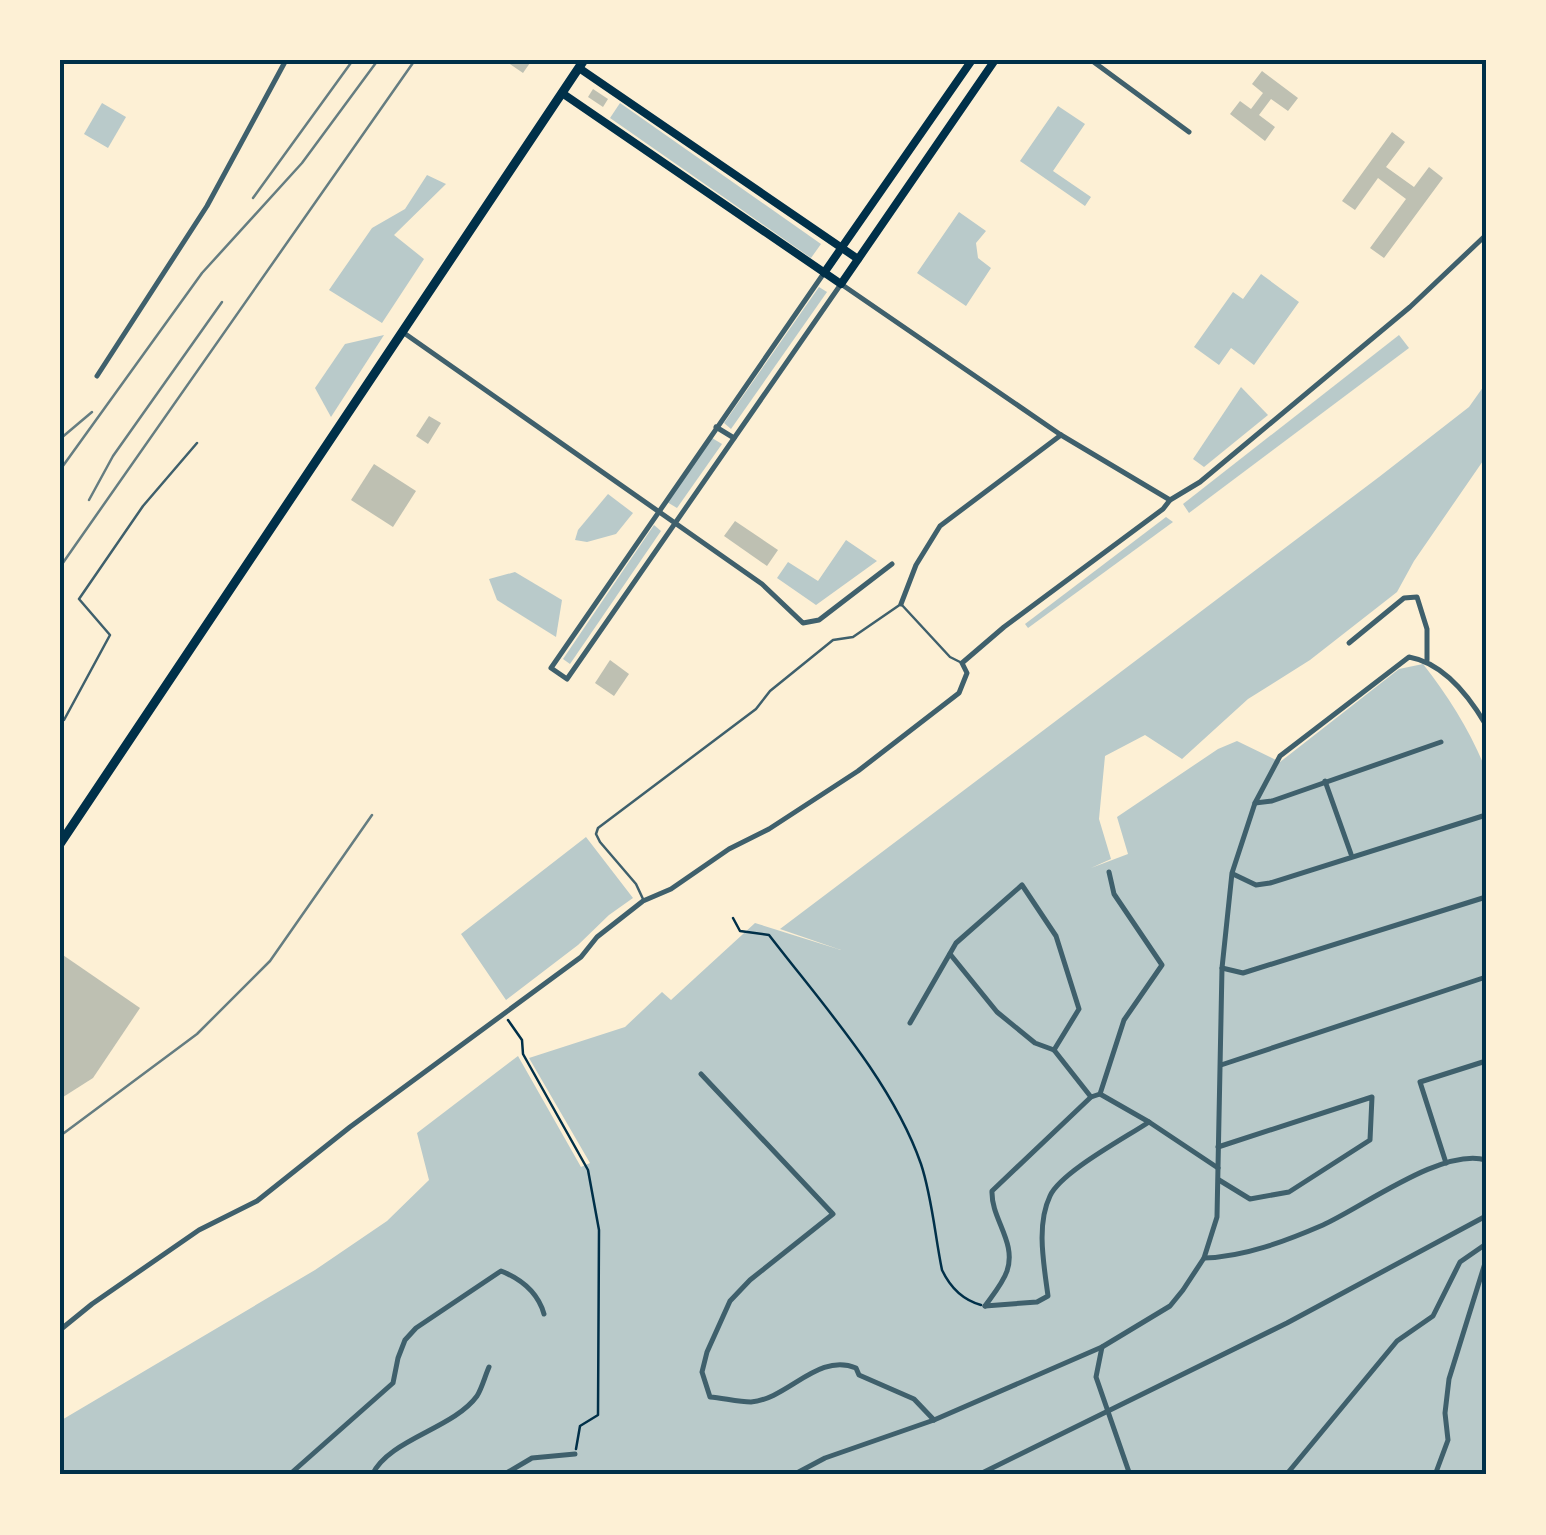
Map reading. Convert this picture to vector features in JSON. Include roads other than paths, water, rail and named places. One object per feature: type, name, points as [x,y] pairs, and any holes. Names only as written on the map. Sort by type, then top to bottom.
[{"type":"highway","points":[[60,844],[582,64]]},
{"type":"main road","points":[[824,273],[972,60]]},
{"type":"main road","points":[[562,92],[841,284],[994,60]]},
{"type":"main road","points":[[582,64],[858,260]]},
{"type":"street","points":[[97,376],[197,223],[286,60]]},
{"type":"street","points":[[1091,60],[1189,132]]},
{"type":"street","points":[[60,1330],[199,1230],[257,1201],[350,1126],[505,1015],[644,901],[671,889],[858,771],[959,693],[967,672],[962,662],[1164,509],[1170,500],[1200,482],[1410,308],[1486,235]]},
{"type":"street","points":[[824,273],[551,668],[567,680],[841,284],[1061,435],[1170,500]]},
{"type":"street","points":[[403,332],[762,584],[803,623],[819,620],[892,564]]},
{"type":"street","points":[[716,427],[734,438]]},
{"type":"street","points":[[902,604],[916,564],[940,526],[1061,435]]},
{"type":"street","points":[[1349,643],[1404,598],[1417,597],[1427,628],[1427,660]]},
{"type":"street","points":[[793,1475],[824,1458],[934,1420],[1102,1347],[1170,1306],[1204,1258],[1216,1217],[1222,968],[1232,873],[1255,803],[1280,756],[1409,656],[1427,660],[1452,681],[1486,725]]},
{"type":"street","points":[[1255,803],[1272,801],[1441,742]]},
{"type":"street","points":[[1326,781],[1352,855]]},
{"type":"street","points":[[1232,873],[1256,886],[1486,815]]},
{"type":"street","points":[[1108,872],[1114,894],[1162,966],[1124,1020],[1100,1094],[1091,1098],[992,1191],[992,1203],[1008,1243],[1008,1270],[985,1306],[1037,1302],[1048,1296],[1043,1220],[1050,1193],[1083,1164],[1149,1122]]},
{"type":"street","points":[[910,1023],[956,943],[1022,885],[1056,936],[1078,1010],[1054,1050]]},
{"type":"street","points":[[1222,968],[1234,974],[1243,973],[1486,897]]},
{"type":"street","points":[[950,954],[997,1012],[1035,1044],[1054,1050],[1091,1098]]},
{"type":"street","points":[[1221,1065],[1486,978]]},
{"type":"street","points":[[1446,1163],[1420,1082],[1486,1061]]},
{"type":"street","points":[[701,1074],[833,1214],[750,1280],[730,1301],[702,1372],[710,1397],[752,1402],[786,1389],[818,1369],[843,1362],[856,1368],[859,1375],[914,1399],[934,1420]]},
{"type":"street","points":[[1100,1094],[1218,1168]]},
{"type":"street","points":[[1218,1148],[1372,1097],[1370,1140],[1290,1192],[1250,1199],[1219,1180]]},
{"type":"street","points":[[1204,1258],[1232,1258],[1323,1225],[1446,1163],[1477,1157],[1486,1160]]},
{"type":"street","points":[[978,1475],[1288,1323],[1486,1216]]},
{"type":"street","points":[[1286,1475],[1397,1340],[1434,1316],[1460,1262],[1486,1244]]},
{"type":"street","points":[[1436,1475],[1448,1440],[1445,1413],[1449,1378],[1486,1260]]},
{"type":"street","points":[[289,1475],[394,1384],[398,1358],[416,1328],[501,1271],[519,1278],[541,1304],[544,1314]]},
{"type":"street","points":[[1102,1347],[1096,1377],[1130,1475]]},
{"type":"street","points":[[372,1475],[376,1465],[433,1430],[476,1396],[489,1367]]},
{"type":"street","points":[[503,1475],[532,1458],[575,1454]]},
{"type":"lane","points":[[60,720],[64,720],[110,635],[79,599],[143,506],[197,442]]},
{"type":"lane","points":[[644,901],[636,884],[600,842],[598,828],[756,709],[770,691],[833,640],[853,637],[902,604],[950,658],[962,662]]},
{"type":"railway","points":[[253,198],[353,60]]},
{"type":"railway","points":[[60,470],[202,273],[302,163],[378,60]]},
{"type":"railway","points":[[60,567],[415,60]]},
{"type":"railway","points":[[89,500],[113,456],[222,302]]},
{"type":"railway","points":[[60,439],[92,412]]},
{"type":"railway","points":[[60,1136],[197,1034],[270,961],[372,815]]}]
